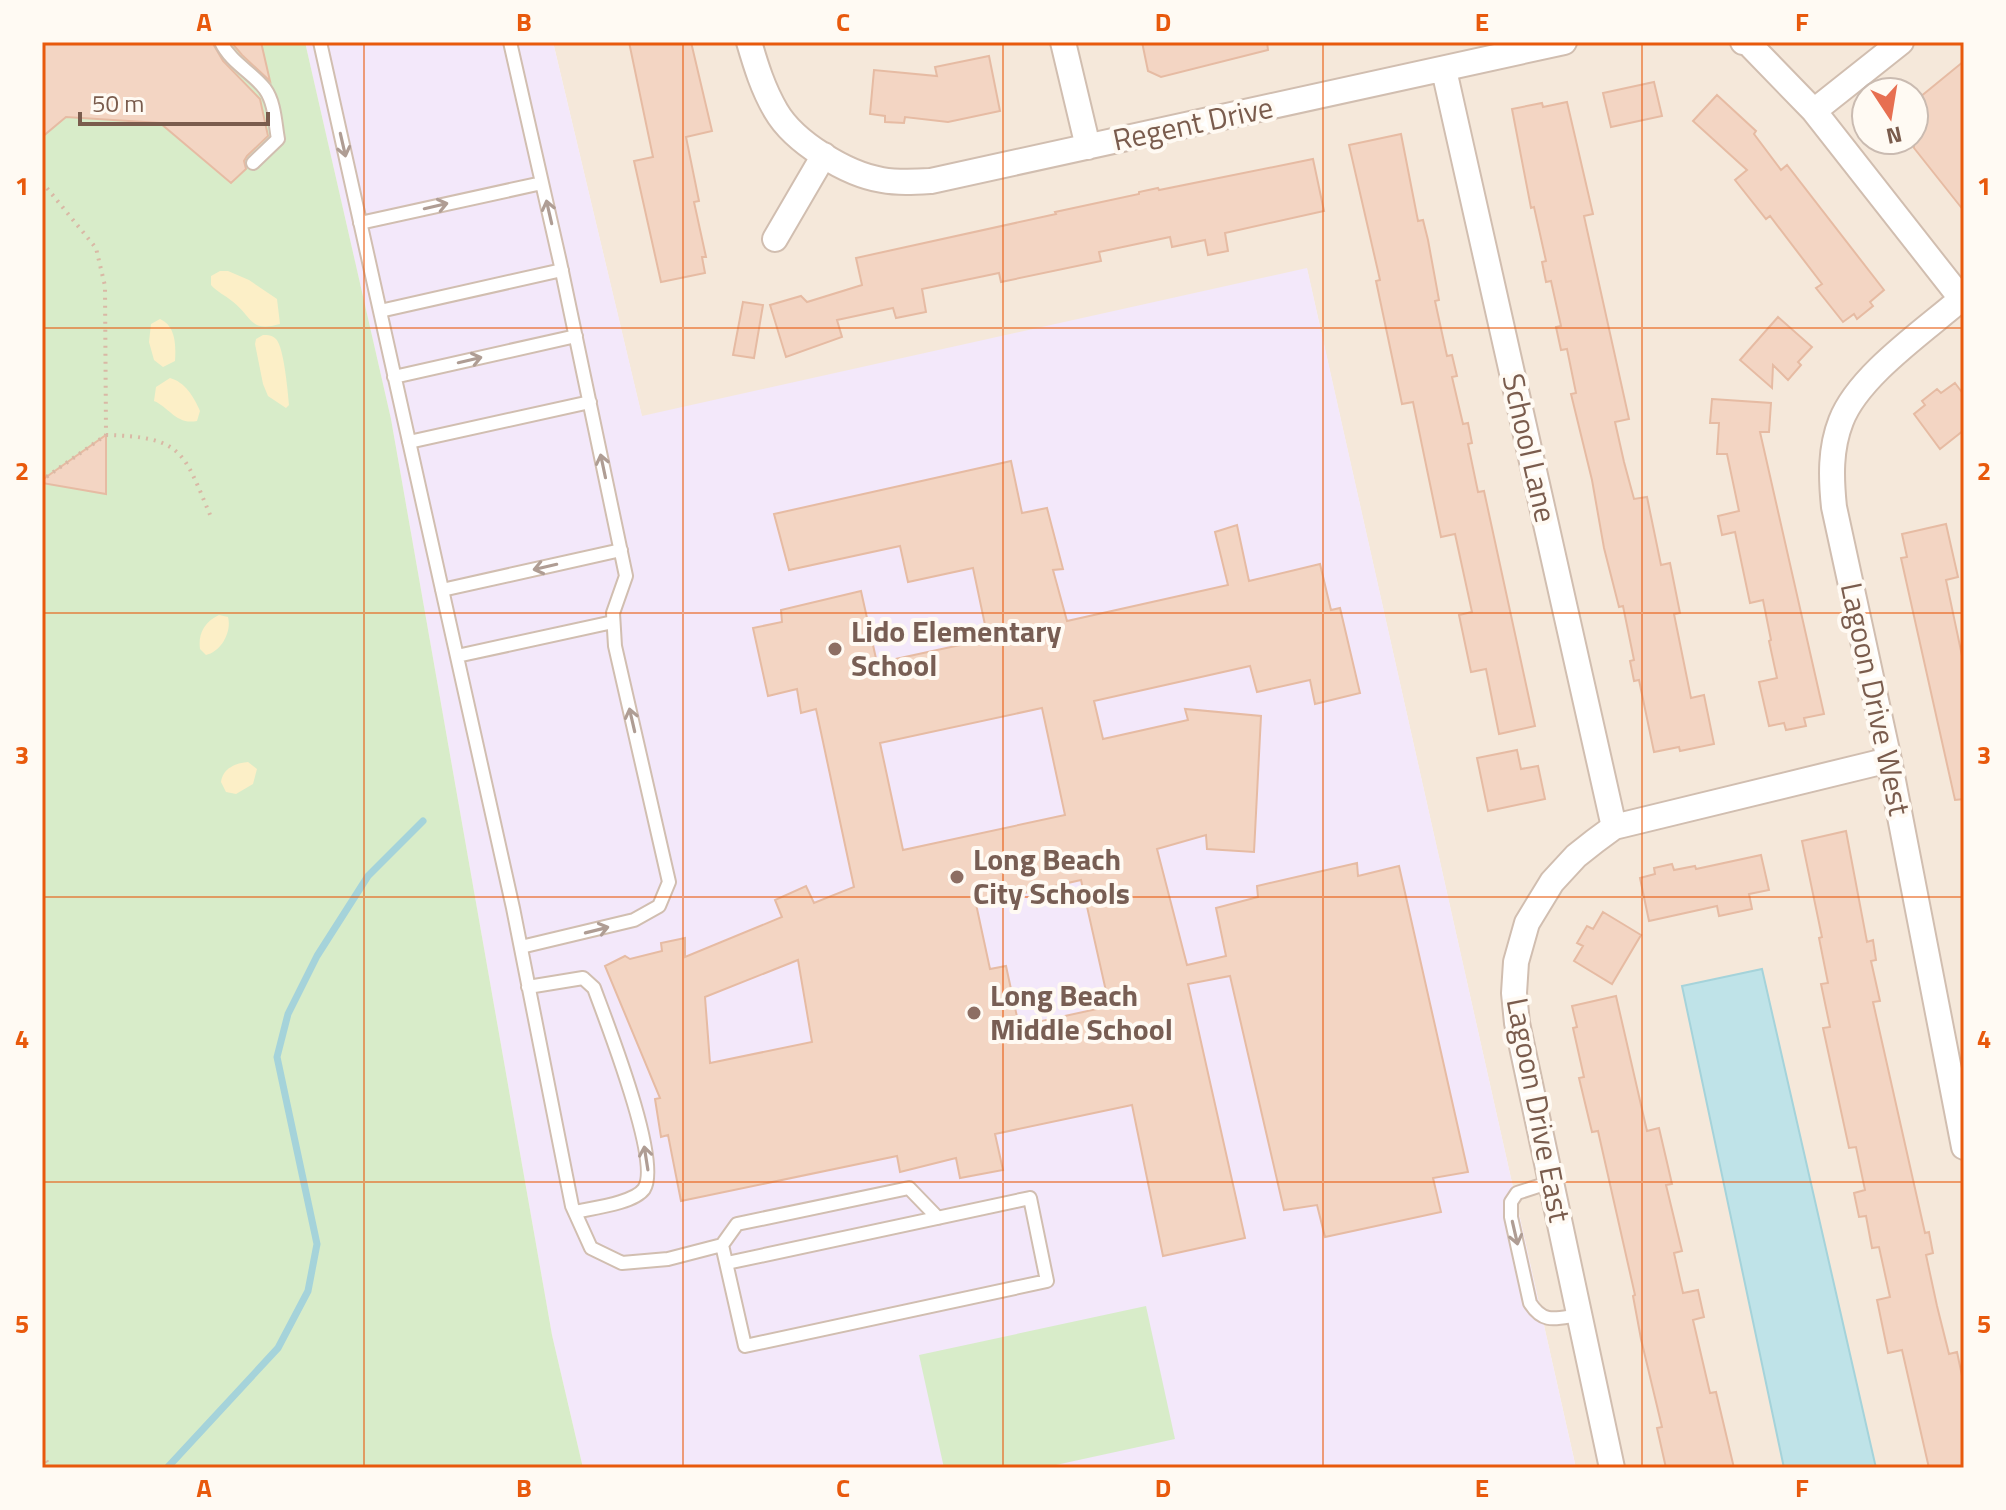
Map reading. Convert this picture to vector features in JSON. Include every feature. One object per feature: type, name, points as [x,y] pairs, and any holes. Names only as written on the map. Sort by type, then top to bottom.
[{"type":"street","name":"Regent Drive","points":[[749,42],[762,84],[786,126],[824,155],[856,172],[878,180],[900,182],[931,181],[1564,42]]},
{"type":"street","points":[[1063,42],[1088,147]]},
{"type":"street","points":[[1743,42],[1748,43],[1814,111],[1963,301]]},
{"type":"street","points":[[1814,111],[1901,42]]},
{"type":"street","name":"School Lane","points":[[1444,70],[1614,827]]},
{"type":"street","points":[[775,239],[824,155]]},
{"type":"street","name":"Lagoon Drive West","points":[[1963,301],[1862,385],[1841,420],[1831,475],[1834,507],[1889,760],[1964,1147]]},
{"type":"street","name":"Lagoon Drive East","points":[[1612,1468],[1517,1023],[1514,993],[1516,962],[1527,923],[1552,882],[1576,856],[1614,827],[1889,760]]},
{"type":"lane","points":[[221,42],[226,53],[265,90],[274,109],[278,139],[253,163]]},
{"type":"lane","points":[[320,42],[521,947],[575,1212],[591,1248],[622,1263],[668,1259],[722,1245],[737,1224],[909,1188],[938,1218]]},
{"type":"lane","points":[[510,42],[562,270],[626,576],[613,613],[615,646],[669,882],[659,906],[634,920],[521,947]]},
{"type":"lane","points":[[360,223],[542,183]]},
{"type":"lane","points":[[380,311],[562,270]]},
{"type":"lane","points":[[394,377],[576,336]]},
{"type":"lane","points":[[409,442],[590,402]]},
{"type":"lane","points":[[442,590],[621,550]]},
{"type":"lane","points":[[457,656],[613,622]]},
{"type":"lane","points":[[528,987],[583,978],[594,988],[629,1086],[645,1149],[648,1171],[643,1191],[636,1197],[575,1212]]},
{"type":"lane","points":[[1551,1182],[1517,1193],[1511,1202],[1511,1217],[1530,1303],[1538,1315],[1549,1320],[1579,1315]]},
{"type":"lane","points":[[722,1245],[745,1346],[1047,1281],[1030,1198],[727,1263]]},
{"type":"path","points":[[42,182],[96,248],[105,286],[106,435]]},
{"type":"path","points":[[42,480],[106,435],[159,440],[187,461],[211,517]]},
{"type":"path","points":[[42,1454],[51,1468]]},
{"type":"shaded area","name":"Long Beach City Schools","points":[[305,42],[553,42],[642,416],[1307,268],[1576,1468],[583,1468],[552,1335],[391,419]]},
{"type":"shaded area","points":[[553,42],[1964,42],[1964,1468],[1876,1468],[1762,969],[1682,987],[1784,1468],[1576,1468],[1307,269],[642,417]]},
{"type":"green space","points":[[42,42],[305,42],[391,419],[552,1335],[583,1468],[42,1468]]},
{"type":"green space","points":[[1146,1306],[1175,1439],[1042,1468],[944,1468],[919,1355]]},
{"type":"sand","points":[[228,271],[249,280],[277,299],[280,324],[256,325],[211,285],[211,276]]},
{"type":"sand","points":[[160,319],[172,331],[175,349],[175,361],[163,367],[154,360],[149,342],[151,324]]},
{"type":"sand","points":[[263,335],[274,338],[279,344],[289,405],[286,408],[268,396],[263,384],[255,344],[256,339]]},
{"type":"sand","points":[[170,378],[192,395],[200,411],[197,421],[178,418],[154,401],[156,387]]},
{"type":"sand","points":[[219,615],[228,617],[227,635],[221,646],[206,655],[200,649],[201,633],[209,621]]},
{"type":"sand","points":[[248,762],[257,769],[253,784],[236,794],[226,792],[221,782],[224,773],[235,765]]},
{"type":"water","points":[[1762,969],[1876,1468],[1784,1468],[1682,986]]},
{"type":"building","points":[[42,42],[212,42],[223,61],[260,99],[268,136],[247,156],[244,161],[246,169],[231,183],[160,123],[66,117],[42,137]]},
{"type":"building","points":[[231,42],[261,42],[270,81],[242,55]]},
{"type":"building","points":[[629,42],[691,42],[712,131],[686,137],[699,201],[694,202],[706,257],[702,257],[705,273],[661,282],[634,161],[653,157]]},
{"type":"building","points":[[1142,42],[1267,42],[1268,50],[1161,77],[1148,71]]},
{"type":"building","points":[[989,56],[1000,111],[948,122],[905,117],[904,123],[885,122],[885,116],[870,114],[874,70],[937,76],[935,67]]},
{"type":"building","points":[[1964,61],[1964,211],[1920,156],[1930,156],[1930,89]]},
{"type":"building","points":[[1654,82],[1662,116],[1611,127],[1603,93]]},
{"type":"building","points":[[1717,95],[1756,131],[1754,134],[1781,170],[1787,165],[1884,290],[1870,302],[1873,306],[1857,319],[1854,314],[1843,322],[1816,288],[1822,284],[1770,216],[1766,219],[1735,180],[1747,170],[1693,121]]},
{"type":"building","points":[[1567,102],[1593,214],[1584,216],[1629,419],[1615,422],[1624,462],[1634,499],[1647,497],[1661,565],[1670,563],[1680,613],[1674,614],[1691,698],[1704,695],[1714,744],[1680,751],[1679,747],[1654,752],[1639,680],[1634,681],[1630,661],[1634,660],[1623,606],[1619,607],[1604,548],[1592,480],[1571,394],[1576,393],[1567,349],[1561,350],[1556,327],[1561,326],[1551,281],[1546,282],[1542,262],[1546,261],[1534,207],[1531,208],[1512,109]]},
{"type":"building","points":[[1401,134],[1418,221],[1423,220],[1428,240],[1439,300],[1435,301],[1447,356],[1452,355],[1457,376],[1452,377],[1463,424],[1468,423],[1472,443],[1468,444],[1478,492],[1484,491],[1535,726],[1499,734],[1486,669],[1471,672],[1459,615],[1472,612],[1455,534],[1441,537],[1413,402],[1402,404],[1376,281],[1380,280],[1349,145]]},
{"type":"building","points":[[1313,159],[1324,211],[1225,233],[1228,251],[1208,255],[1205,240],[1172,247],[1170,237],[1099,252],[1101,261],[1001,282],[999,273],[922,289],[926,312],[896,318],[893,308],[837,320],[842,337],[786,357],[770,305],[801,296],[807,302],[862,285],[856,258],[1056,214],[1139,192]]},
{"type":"building","points":[[743,302],[763,305],[754,358],[733,355]]},
{"type":"building","points":[[1778,317],[1812,347],[1798,362],[1801,365],[1788,380],[1773,365],[1772,388],[1740,360]]},
{"type":"building","points":[[1955,383],[1964,395],[1964,430],[1940,449],[1914,414],[1925,405],[1922,401],[1937,389],[1941,393]]},
{"type":"building","points":[[1712,399],[1771,403],[1769,432],[1760,432],[1824,714],[1804,718],[1806,726],[1786,730],[1784,723],[1769,726],[1759,682],[1777,678],[1771,640],[1763,600],[1750,603],[1735,532],[1722,535],[1718,516],[1739,511],[1727,454],[1717,454],[1719,423],[1710,423]]},
{"type":"building","points":[[106,435],[106,494],[42,483],[42,480]]},
{"type":"building","points":[[1011,461],[1022,513],[1047,508],[1063,569],[1053,570],[1067,621],[1228,585],[1215,532],[1237,525],[1249,581],[1320,564],[1331,610],[1340,608],[1360,693],[1315,704],[1310,680],[1257,692],[1250,666],[1094,701],[1103,739],[1188,720],[1185,709],[1261,716],[1254,852],[1207,849],[1206,835],[1157,849],[1187,965],[1226,956],[1216,908],[1258,897],[1257,886],[1357,863],[1358,876],[1399,866],[1468,1172],[1433,1178],[1441,1212],[1325,1237],[1317,1205],[1284,1210],[1230,976],[1188,984],[1245,1238],[1163,1256],[1132,1105],[995,1134],[1003,1170],[960,1178],[956,1158],[900,1172],[897,1156],[681,1201],[668,1135],[661,1137],[655,1099],[660,1098],[605,966],[625,956],[630,959],[662,951],[661,943],[685,938],[685,957],[782,917],[775,900],[806,886],[814,903],[854,887],[816,709],[801,713],[797,689],[768,696],[753,628],[782,622],[781,610],[861,591],[877,663],[988,639],[973,568],[908,582],[900,546],[789,570],[774,514]],"holes":[[[1042,708],[1065,815],[903,850],[880,743]],[[1081,880],[1108,1000],[1104,1001],[1106,1007],[1019,1026],[1006,966],[990,969],[976,904]],[[798,960],[812,1042],[710,1063],[705,997]]]},
{"type":"building","points":[[1946,524],[1958,577],[1946,580],[1964,665],[1964,799],[1955,800],[1901,558],[1907,557],[1902,534]]},
{"type":"building","points":[[1517,750],[1521,769],[1538,766],[1545,799],[1488,811],[1477,758]]},
{"type":"building","points":[[1846,831],[1867,942],[1873,940],[1876,960],[1871,961],[1880,1001],[1873,1002],[1925,1233],[1929,1232],[1933,1253],[1926,1255],[1949,1354],[1957,1352],[1964,1385],[1964,1468],[1929,1468],[1902,1350],[1888,1353],[1877,1300],[1890,1297],[1879,1247],[1872,1248],[1866,1216],[1859,1217],[1854,1193],[1865,1190],[1856,1147],[1849,1148],[1823,1028],[1830,1027],[1821,984],[1828,983],[1802,841]]},
{"type":"building","points":[[1761,855],[1769,890],[1749,894],[1752,909],[1719,916],[1717,906],[1649,921],[1640,878],[1655,874],[1654,868],[1672,864],[1674,870],[1695,866],[1696,869]]},
{"type":"building","points":[[1603,912],[1641,935],[1612,984],[1574,961],[1583,946],[1577,943],[1587,926],[1593,929]]},
{"type":"building","points":[[1616,996],[1647,1131],[1659,1128],[1672,1184],[1666,1185],[1682,1251],[1674,1253],[1683,1293],[1698,1290],[1704,1317],[1693,1320],[1710,1393],[1716,1392],[1734,1468],[1666,1468],[1657,1428],[1662,1427],[1641,1339],[1635,1295],[1598,1131],[1592,1132],[1579,1078],[1584,1077],[1573,1028],[1577,1027],[1572,1006]]},
{"type":"waterway","points":[[167,1468],[278,1348],[308,1291],[317,1244],[277,1057],[288,1014],[317,956],[368,876],[423,821]]},
{"type":"place","name":"Lido Elementary School","points":[[835,649]]},
{"type":"place","name":"Long Beach City Schools","points":[[957,877]]},
{"type":"place","name":"Long Beach Middle School","points":[[974,1013]]}]
